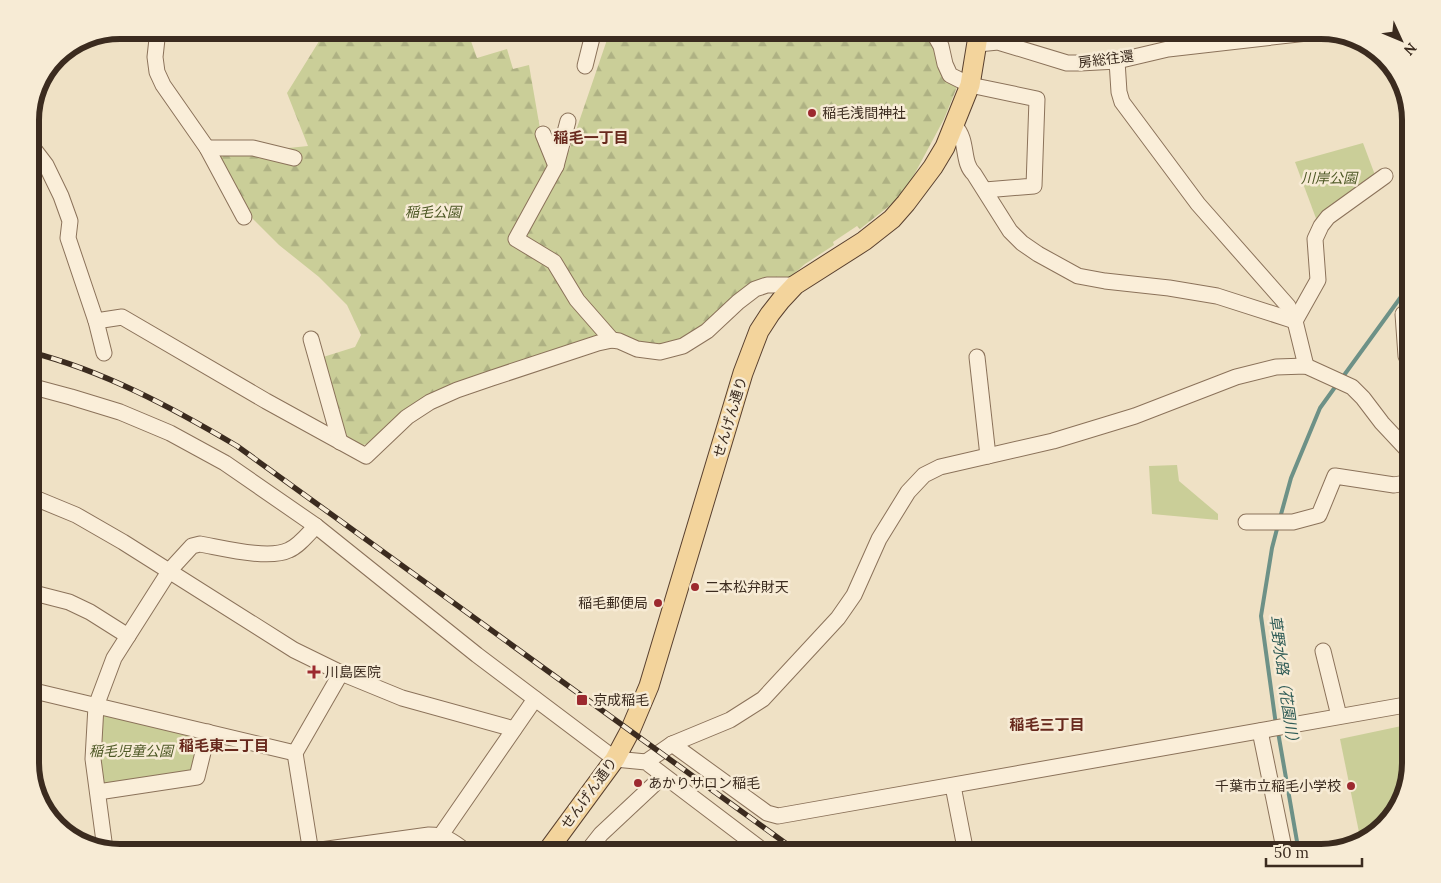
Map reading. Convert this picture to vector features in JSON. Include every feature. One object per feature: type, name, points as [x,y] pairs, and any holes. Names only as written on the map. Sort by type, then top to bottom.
[{"type":"main road","name":"せんげん通り","points":[[553,844],[615,759],[630,731],[649,686],[743,373],[759,331],[770,314],[795,285],[864,241],[892,219],[933,167],[955,126],[970,86],[978,39]]},
{"type":"street","points":[[157,39],[155,57],[157,72],[170,97],[207,148],[244,217]]},
{"type":"street","points":[[585,66],[592,39]]},
{"type":"street","points":[[937,39],[950,75],[970,86],[1037,98],[1034,186],[985,190]]},
{"type":"street","name":"房総往還","points":[[986,39],[1067,63],[1117,61],[1168,49],[1255,39]]},
{"type":"street","points":[[1117,61],[1119,92],[1122,102],[1198,204],[1288,306],[1295,322],[1306,366]]},
{"type":"street","points":[[568,121],[556,166],[516,240],[554,262],[577,300],[612,340]]},
{"type":"street","points":[[955,126],[962,134],[969,169],[985,190],[1010,231],[1022,243],[1038,254],[1078,276],[1217,296],[1295,322]]},
{"type":"street","points":[[543,134],[556,166]]},
{"type":"street","points":[[207,148],[253,148],[294,158]]},
{"type":"street","points":[[39,156],[46,165],[61,196],[70,221],[68,238],[96,321],[104,353]]},
{"type":"street","points":[[1295,322],[1318,280],[1315,240],[1321,226],[1328,217],[1385,176]]},
{"type":"street","points":[[96,321],[122,317],[366,456],[407,417],[430,402],[457,390],[612,340],[650,352],[660,352],[683,346],[707,331],[755,289],[767,285],[795,285]]},
{"type":"street","points":[[312,339],[340,442]]},
{"type":"street","points":[[977,358],[988,456]]},
{"type":"street","points":[[646,762],[672,744],[730,720],[763,699],[838,618],[854,595],[879,539],[908,492],[924,475],[940,467],[1053,441],[1135,416],[1236,378],[1276,367],[1306,366],[1352,387],[1402,444]]},
{"type":"street","points":[[39,388],[71,396],[120,412],[170,433],[225,463],[316,526],[535,699],[615,759],[646,762],[754,844]]},
{"type":"street","points":[[1246,522],[1293,522],[1319,514],[1335,476],[1394,485],[1402,484]]},
{"type":"street","points":[[39,500],[76,516],[170,570],[294,650],[341,673],[402,698],[514,729]]},
{"type":"street","points":[[104,843],[93,759],[96,706],[114,658],[170,570],[192,546],[200,544],[268,555],[280,554],[292,549],[316,526]]},
{"type":"street","points":[[39,594],[69,602],[90,612],[128,636]]},
{"type":"street","points":[[1323,651],[1339,716]]},
{"type":"street","points":[[306,844],[295,753],[341,673]]},
{"type":"street","points":[[39,692],[295,753]]},
{"type":"street","points":[[441,835],[535,699]]},
{"type":"street","points":[[672,744],[767,813],[778,816],[1402,706]]},
{"type":"street","points":[[1260,731],[1283,844]]},
{"type":"street","points":[[98,792],[197,777],[208,732]]},
{"type":"street","points":[[593,844],[601,834],[663,776]]},
{"type":"street","points":[[953,786],[964,844]]},
{"type":"street","points":[[364,844],[429,835],[441,835],[457,844]]},
{"type":"green space","name":"稲毛公園","points":[[320,39],[470,39],[477,58],[507,49],[513,69],[529,65],[544,152],[569,151],[607,39],[933,39],[959,82],[944,119],[907,188],[893,203],[860,229],[857,226],[833,242],[834,245],[805,264],[787,280],[759,282],[697,331],[676,345],[645,347],[618,337],[502,371],[371,443],[359,446],[347,436],[320,358],[355,347],[361,335],[347,305],[319,277],[279,245],[250,216],[218,155],[308,146],[287,93]]},
{"type":"green space","name":"川岸公園","points":[[1363,143],[1375,175],[1317,221],[1295,162]]},
{"type":"green space","points":[[1177,465],[1179,481],[1218,514],[1218,520],[1152,514],[1149,466]]},
{"type":"green space","name":"稲毛児童公園","points":[[104,712],[200,738],[194,770],[106,787],[101,782],[99,720]]},
{"type":"green space","points":[[1402,726],[1402,774],[1400,785],[1386,813],[1371,828],[1359,834],[1340,739]]},
{"type":"waterway","name":"草野水路（花園川）","points":[[1342,378],[1402,295]]},
{"type":"waterway","name":"草野水路（花園川）","points":[[1280,518],[1291,478],[1320,408],[1338,383]]},
{"type":"waterway","name":"草野水路（花園川）","points":[[1276,725],[1261,616],[1272,548],[1278,525]]},
{"type":"waterway","name":"草野水路（花園川）","points":[[1278,732],[1297,844]]},
{"type":"railway","points":[[39,355],[111,380],[162,404],[237,446],[787,844]]},
{"type":"place","name":"稲毛浅間神社","points":[[812,113]]},
{"type":"place","name":"二本松弁財天","points":[[695,587]]},
{"type":"place","name":"稲毛郵便局","points":[[658,603]]},
{"type":"place","name":"川島医院","points":[[314,672]]},
{"type":"place","name":"京成稲毛","points":[[582,700]]},
{"type":"place","name":"あかりサロン稲毛","points":[[638,783]]},
{"type":"place","name":"千葉市立稲毛小学校","points":[[1351,786]]},
{"type":"district","name":"稲毛一丁目","points":[[591,138]]},
{"type":"district","name":"稲毛三丁目","points":[[1047,725]]},
{"type":"district","name":"稲毛東二丁目","points":[[224,746]]}]
